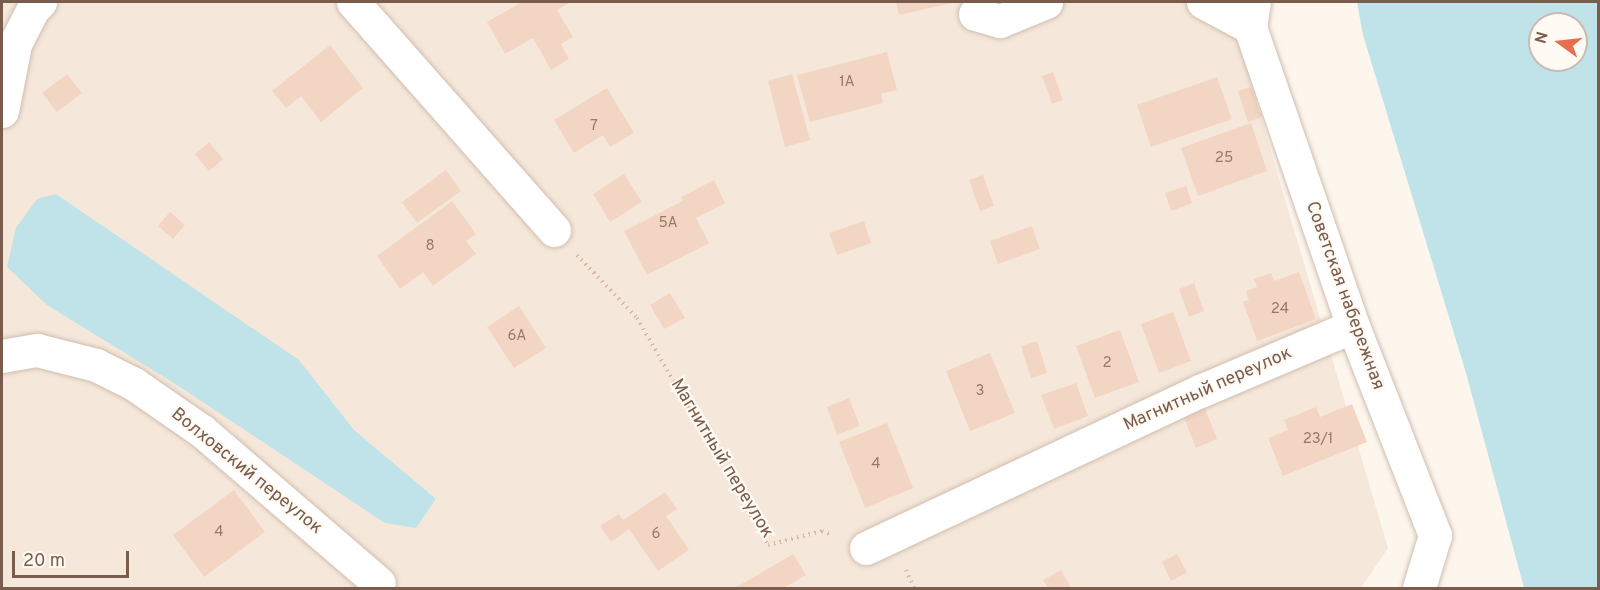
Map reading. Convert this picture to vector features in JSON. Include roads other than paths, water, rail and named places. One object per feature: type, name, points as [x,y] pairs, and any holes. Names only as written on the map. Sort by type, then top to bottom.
[{"type":"street","points":[[2,111],[15,44],[33,9],[40,2]]},
{"type":"street","points":[[353,2],[554,230]]},
{"type":"street","points":[[975,15],[1000,21],[1046,2]]},
{"type":"street","points":[[1203,2],[1252,14]]},
{"type":"street","name":"Советская набережная","points":[[1252,14],[1353,326],[1435,535],[1419,588]]},
{"type":"street","name":"Магнитный переулок","points":[[866,548],[1200,391],[1353,326]]},
{"type":"street","name":"Волховский переулок","points":[[2,356],[37,350],[96,365],[134,384],[202,431],[379,583]]},
{"type":"water","points":[[1357,2],[1598,2],[1598,588],[1524,588],[1466,373],[1363,35]]},
{"type":"water","points":[[56,194],[299,360],[354,430],[436,499],[416,528],[385,523],[177,385],[47,305],[7,267],[16,228],[37,199]]}]
